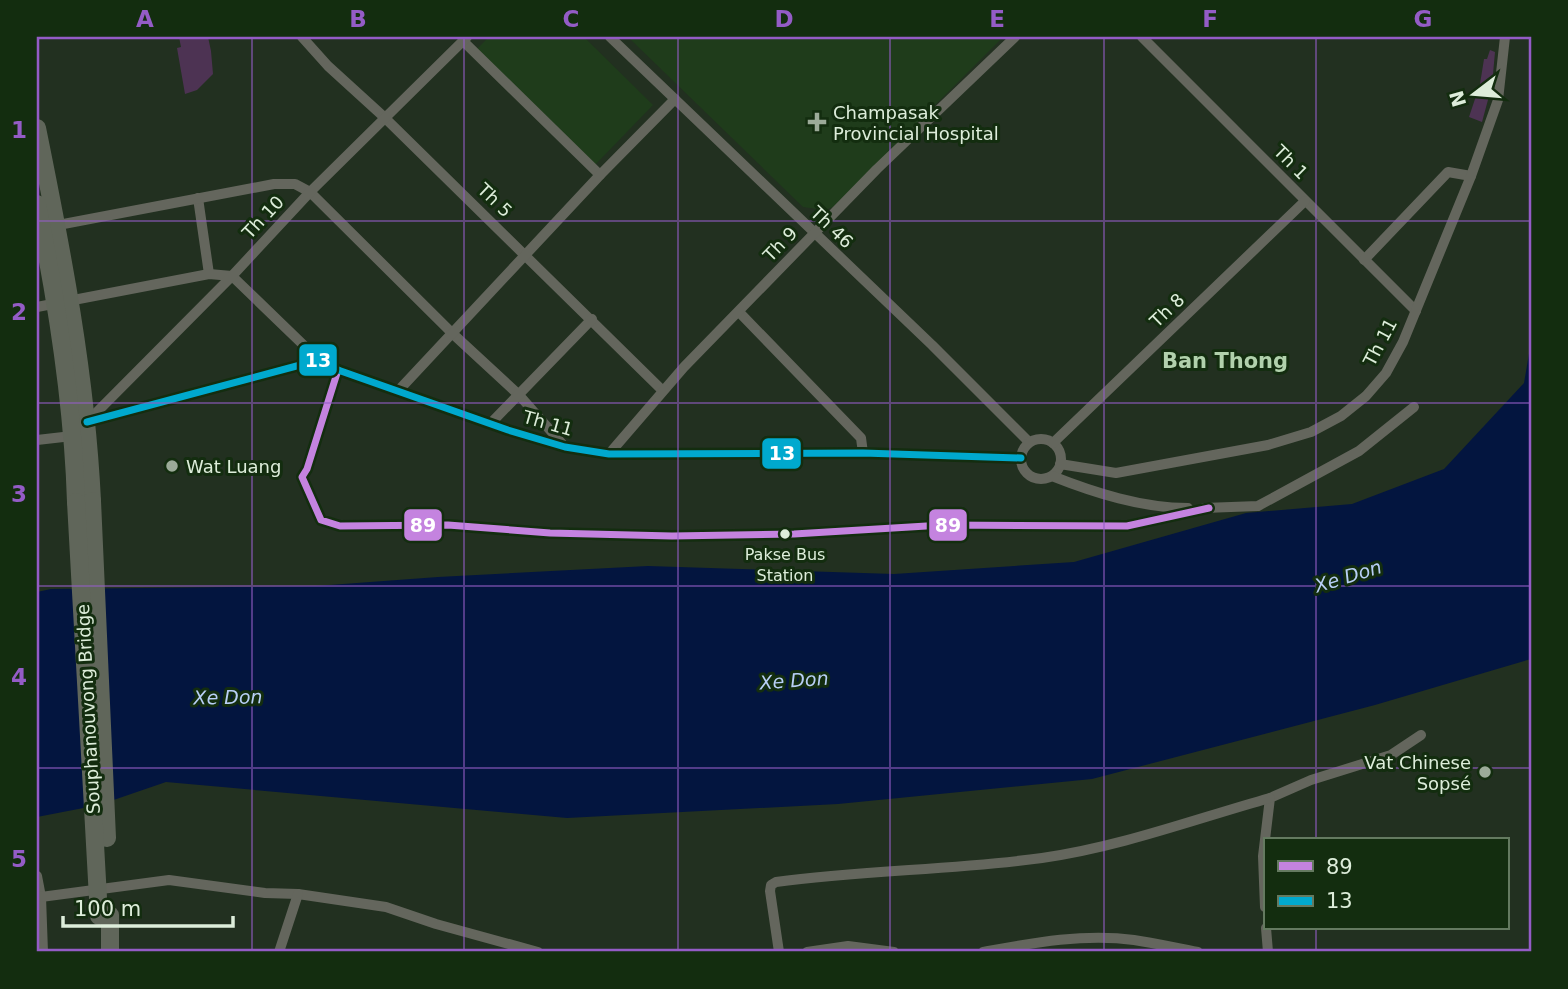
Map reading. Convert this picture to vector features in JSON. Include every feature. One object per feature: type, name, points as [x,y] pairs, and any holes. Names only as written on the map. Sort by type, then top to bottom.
[{"type":"highway","points":[[37,128],[45,227]]},
{"type":"highway","points":[[37,204],[63,303],[87,422],[84,501]]},
{"type":"highway","points":[[63,303],[72,436],[84,501]]},
{"type":"highway","name":"Souphanouvong Bridge","points":[[84,501],[104,916]]},
{"type":"highway","points":[[99,952],[104,916]]},
{"type":"highway","points":[[104,916],[110,952]]},
{"type":"street","name":"Th 5","points":[[302,37],[327,66],[384,117],[662,390]]},
{"type":"street","name":"Th 46","points":[[610,37],[932,345],[1029,442]]},
{"type":"street","name":"Th 9","points":[[609,453],[662,390],[814,234],[1015,37]]},
{"type":"street","name":"Th 1","points":[[1142,37],[1416,311]]},
{"type":"street","name":"Th 11","points":[[1060,464],[1116,473],[1268,445],[1311,432],[1341,416],[1366,396],[1379,381],[1403,342],[1471,176],[1497,100],[1505,37]]},
{"type":"street","name":"Th 10","points":[[87,422],[384,117],[465,39]]},
{"type":"street","points":[[465,39],[600,175]]},
{"type":"street","points":[[399,390],[600,175],[675,99]]},
{"type":"street","points":[[1364,260],[1448,172],[1471,176]]},
{"type":"street","points":[[45,227],[274,184],[295,184],[310,192],[453,334],[519,395],[565,447]]},
{"type":"street","points":[[198,198],[209,274]]},
{"type":"street","name":"Th 8","points":[[1053,443],[1305,201]]},
{"type":"street","points":[[37,307],[209,274],[232,276]]},
{"type":"street","name":"Th 11","points":[[232,276],[319,360],[338,370],[565,447],[609,453],[863,453],[1021,458]]},
{"type":"street","points":[[739,312],[861,438],[863,453]]},
{"type":"street","points":[[491,422],[592,319]]},
{"type":"street","points":[[87,422],[319,360]]},
{"type":"street","points":[[338,370],[307,469],[302,477],[321,520],[340,526],[448,525],[550,534],[794,534],[943,525],[1127,526],[1209,508]]},
{"type":"street","points":[[1052,476],[1096,493],[1170,508],[1258,506],[1359,451],[1415,407]]},
{"type":"street","points":[[37,440],[72,436]]},
{"type":"street","points":[[1040,439],[1053,443],[1059,451],[1060,464],[1052,476],[1045,479],[1032,477],[1025,471],[1021,458],[1023,450],[1029,442],[1040,439]]},
{"type":"street","points":[[779,952],[769,891],[771,885],[776,882],[824,875],[1041,858],[1087,850],[1270,797],[1311,780],[1391,755],[1421,735]]},
{"type":"street","points":[[1264,838],[1270,797]]},
{"type":"street","points":[[1264,841],[1264,890]]},
{"type":"street","points":[[37,876],[41,897],[43,952]]},
{"type":"street","points":[[41,897],[169,880],[265,893],[298,894],[386,907],[436,924],[538,952]]},
{"type":"street","points":[[279,952],[298,894]]},
{"type":"street","points":[[1266,930],[1268,952]]},
{"type":"street","points":[[983,952],[1043,941],[1132,939],[1198,952]]},
{"type":"street","points":[[807,952],[849,949],[894,952]]},
{"type":"shaded area","points":[[179,37],[208,37],[211,51],[213,74],[197,90],[185,94],[177,48],[181,47]]},
{"type":"shaded area","points":[[489,37],[584,37],[653,105],[594,166],[476,50]]},
{"type":"shaded area","name":"Champasak Provincial Hospital","points":[[628,37],[1003,37],[833,207],[824,210],[803,207]]},
{"type":"shaded area","points":[[1490,50],[1495,52],[1492,85],[1482,122],[1469,117],[1480,84],[1484,59],[1487,59]]},
{"type":"water","name":"Xe Don","points":[[1531,342],[1531,659],[1375,705],[1092,779],[838,804],[567,818],[166,782],[99,805],[37,817],[37,592],[51,589],[316,586],[648,566],[894,574],[1074,562],[1246,513],[1352,504],[1444,469],[1524,383]]},
{"type":"transit line","name":"13","points":[[87,422],[319,360],[338,370],[508,430],[565,447],[609,454],[863,453],[1021,458]]},
{"type":"transit line","name":"89","points":[[338,370],[307,469],[302,477],[321,520],[340,526],[448,525],[550,533],[672,536],[794,534],[943,525],[1127,526],[1209,508]]},
{"type":"place","name":"Champasak Provincial Hospital","points":[[817,122]]},
{"type":"place","name":"Wat Luang","points":[[172,466]]},
{"type":"place","name":"Pakse Bus Station","points":[[785,534]]},
{"type":"place","name":"Vat Chinese Sopsé","points":[[1485,772]]},
{"type":"district","name":"Ban Thong","points":[[1225,361]]}]
